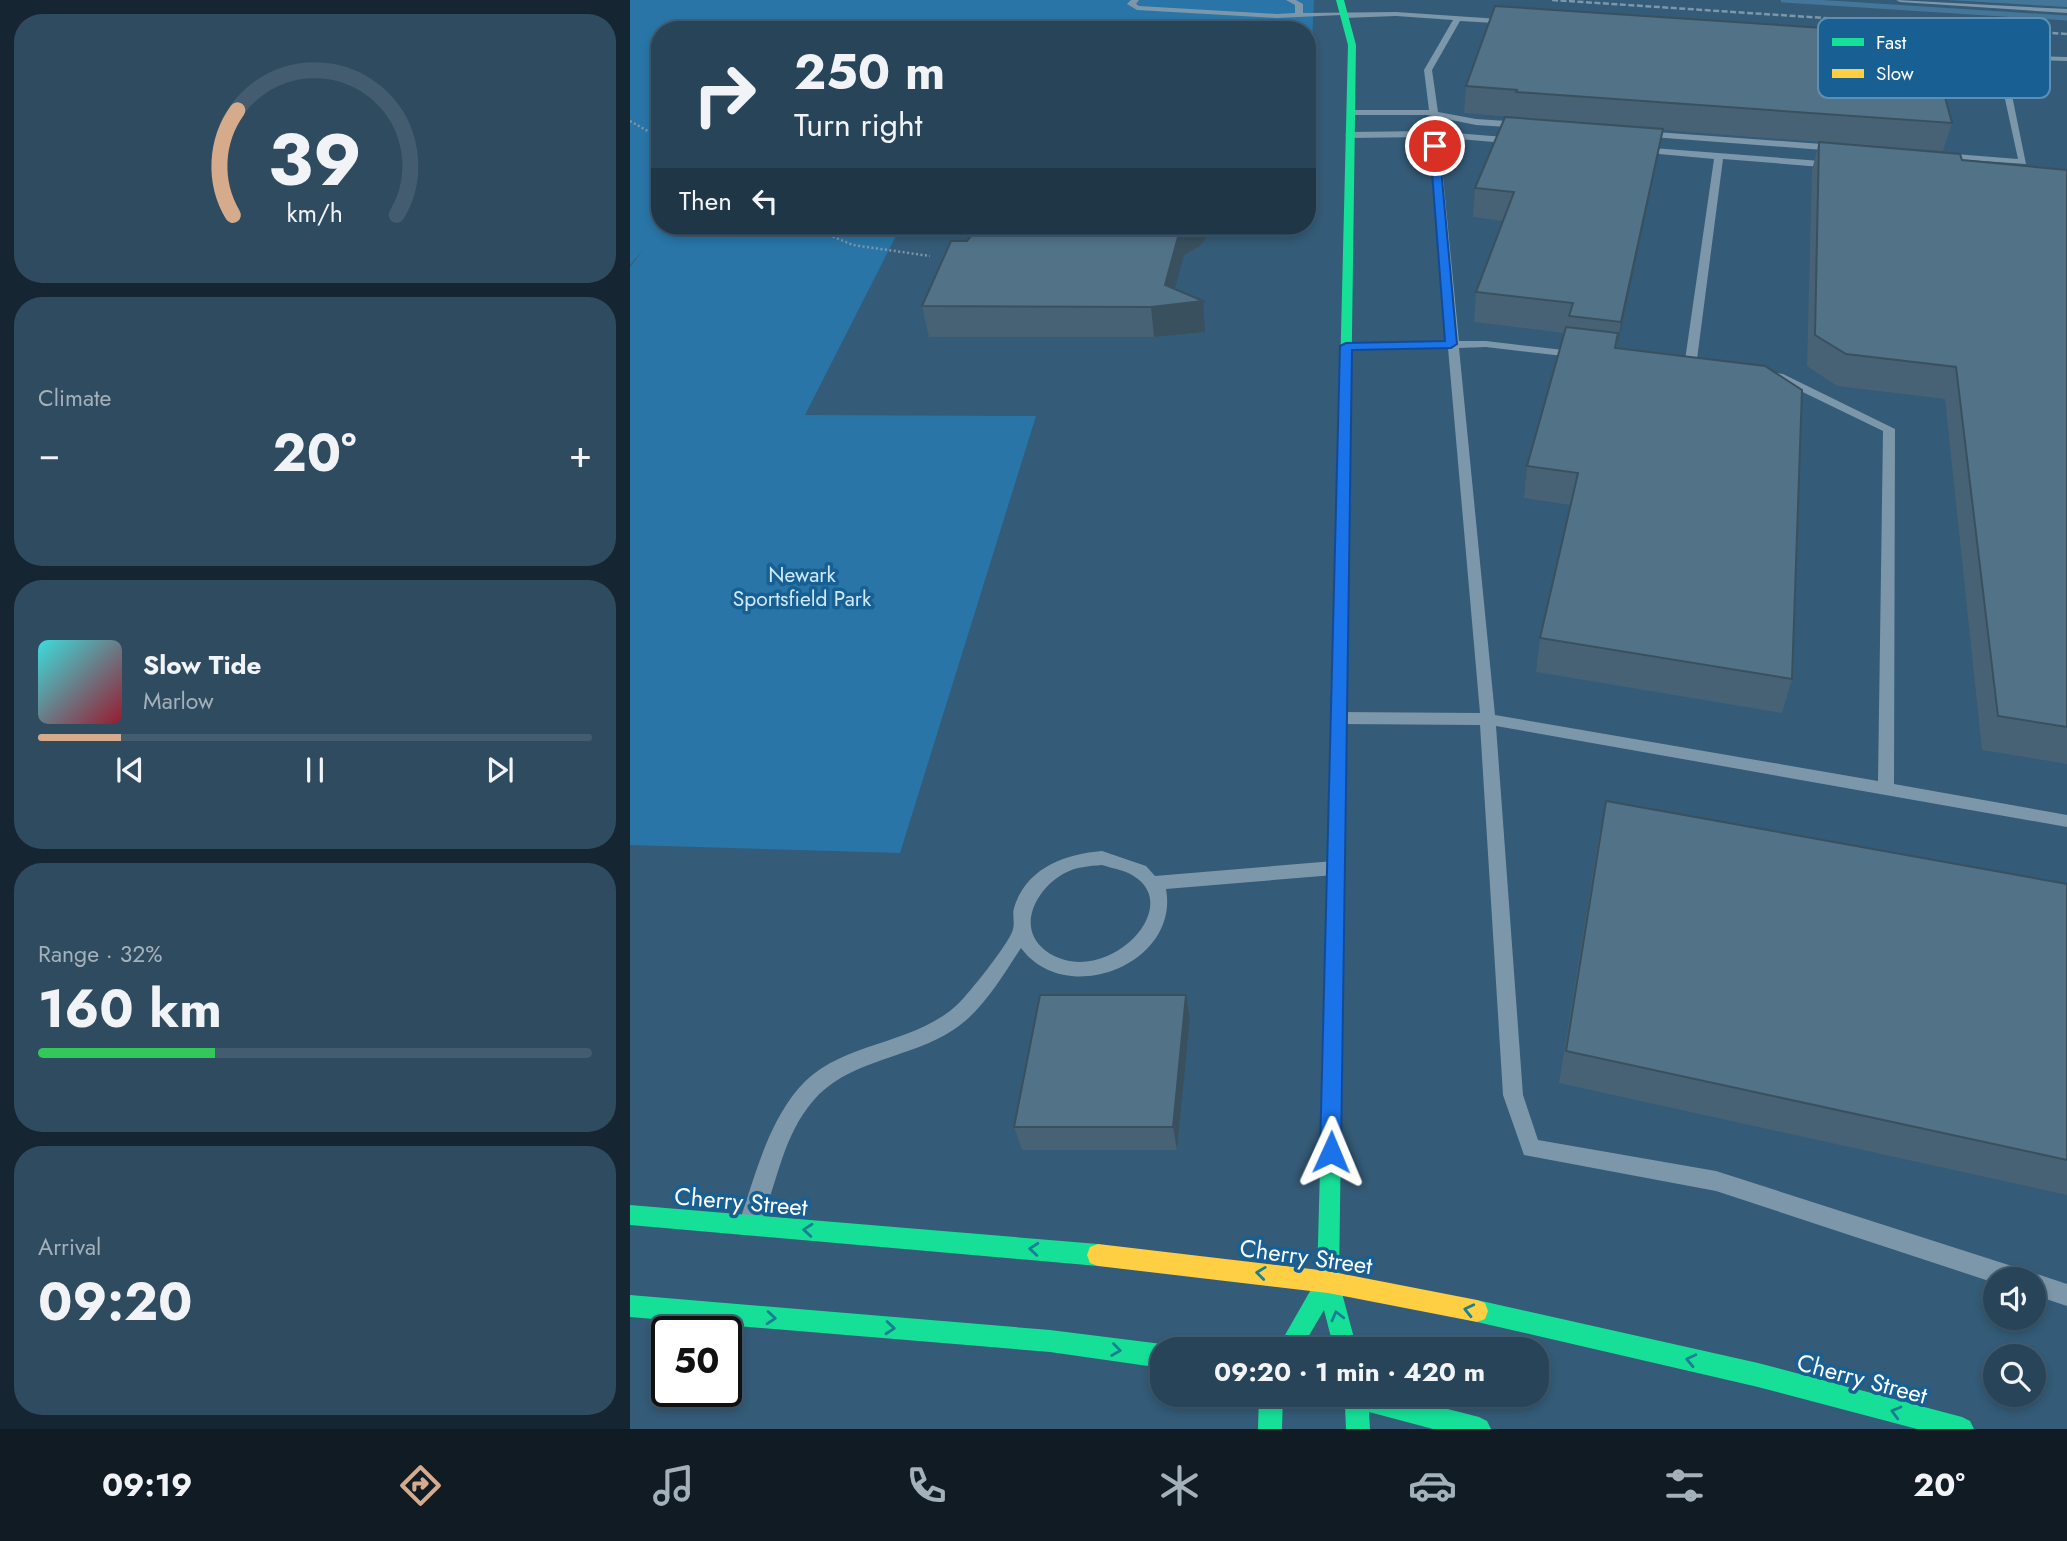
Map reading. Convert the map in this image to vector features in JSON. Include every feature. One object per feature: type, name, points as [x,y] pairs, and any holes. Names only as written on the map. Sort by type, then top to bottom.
[{"type":"main road","points":[[1342,10],[1352,45],[1328,1282],[1342,1337]]},
{"type":"main road","name":"Cherry Street","points":[[630,1215],[1094,1254],[1328,1282],[1422,1299],[1744,1372],[1962,1429]]},
{"type":"main road","points":[[1295,1337],[1328,1282]]},
{"type":"main road","points":[[630,1306],[1050,1341],[1150,1354]]},
{"type":"main road","points":[[1270,1429],[1271,1407]]},
{"type":"main road","points":[[1355,1407],[1358,1429]]},
{"type":"main road","points":[[1398,1407],[1479,1429]]},
{"type":"lane","points":[[1135,0],[1131,4],[1137,8],[1299,15],[1342,10],[1523,23]]},
{"type":"lane","points":[[1290,0],[1299,4],[1299,15]]},
{"type":"lane","points":[[1900,0],[2067,10]]},
{"type":"lane","points":[[1434,113],[1428,70],[1458,18]]},
{"type":"lane","points":[[1927,155],[2023,162],[2009,98]]},
{"type":"lane","points":[[1351,113],[1434,113],[1476,122],[1530,126]]},
{"type":"lane","points":[[1626,133],[1845,149]]},
{"type":"lane","points":[[1430,134],[1435,146],[1451,344],[1488,719],[1513,1095],[1531,1148],[1716,1181],[1983,1268]]},
{"type":"lane","points":[[1350,135],[1430,134],[1536,142]]},
{"type":"lane","points":[[1628,149],[1849,166]]},
{"type":"lane","points":[[1690,367],[1719,156]]},
{"type":"lane","points":[[1346,346],[1486,344],[1595,356]]},
{"type":"lane","points":[[1743,373],[1783,378],[1889,429],[1886,789]]},
{"type":"lane","points":[[1339,718],[1488,719],[2067,821]]},
{"type":"lane","points":[[1113,859],[1141,870],[1154,883],[1160,900],[1159,918],[1155,927],[1135,952],[1114,963],[1091,969],[1067,968],[1046,961],[1030,949],[1021,932],[1021,914],[1028,896],[1041,880],[1059,867],[1080,860],[1113,859]]},
{"type":"lane","points":[[1154,883],[1336,867]]},
{"type":"lane","points":[[749,1226],[785,1122],[807,1092],[838,1069],[940,1029],[971,1006],[1021,932]]},
{"type":"lane","points":[[2046,1288],[2067,1295]]},
{"type":"path","points":[[630,121],[651,133]]},
{"type":"path","points":[[823,235],[861,249],[930,256]]},
{"type":"green space","name":"Newark Sportsfield Park","points":[[630,0],[1314,0],[1313,21],[651,21],[651,235],[896,235],[805,415],[1036,416],[900,853],[630,845],[630,267],[644,249],[630,265]]},
{"type":"shaded area","points":[[1947,0],[2067,0],[2067,7]]},
{"type":"building","points":[[1495,6],[1818,28],[1818,98],[1945,98],[1952,123],[1516,92],[1517,90],[1466,86]]},
{"type":"building","points":[[1505,117],[1663,129],[1621,322],[1569,316],[1573,303],[1476,292],[1514,192],[1475,188]]},
{"type":"building","points":[[1819,142],[1960,154],[1962,160],[2067,170],[2067,727],[1998,716],[1956,367],[1846,354],[1815,335]]},
{"type":"building","points":[[972,235],[1179,235],[1165,285],[1203,301],[1151,307],[922,306],[951,241],[967,241]]},
{"type":"building","points":[[1566,327],[1618,333],[1615,348],[1765,366],[1802,390],[1792,679],[1540,638],[1578,473],[1527,466]]},
{"type":"building","points":[[1606,801],[2067,884],[2067,1160],[1566,1051]]},
{"type":"building","points":[[1040,995],[1186,995],[1173,1127],[1014,1127]]},
{"type":"waterway","points":[[1783,0],[2067,18]]},
{"type":"railway","points":[[1552,0],[1825,18]]},
{"type":"railway","points":[[2050,33],[2067,34]]},
{"type":"traffic: fast","points":[[1340,0],[1352,45],[1341,623]]},
{"type":"traffic: fast","points":[[1328,1282],[1334,988]]},
{"type":"traffic: fast","points":[[630,1215],[1098,1255]]},
{"type":"traffic: fast","points":[[1328,1282],[1342,1337]]},
{"type":"traffic: fast","points":[[1295,1337],[1328,1282]]},
{"type":"traffic: fast","points":[[630,1306],[1050,1341],[1150,1354]]},
{"type":"traffic: fast","points":[[1477,1311],[1758,1375],[1962,1429]]},
{"type":"traffic: fast","points":[[1270,1429],[1271,1407]]},
{"type":"traffic: fast","points":[[1357,1407],[1358,1429]]},
{"type":"traffic: fast","points":[[1394,1407],[1479,1429]]},
{"type":"traffic: slow","points":[[1334,988],[1341,623]]},
{"type":"traffic: slow","points":[[1098,1255],[1328,1282],[1477,1311]]},
{"type":"route","points":[[1331,1152],[1346,346],[1451,344],[1435,146]]}]
